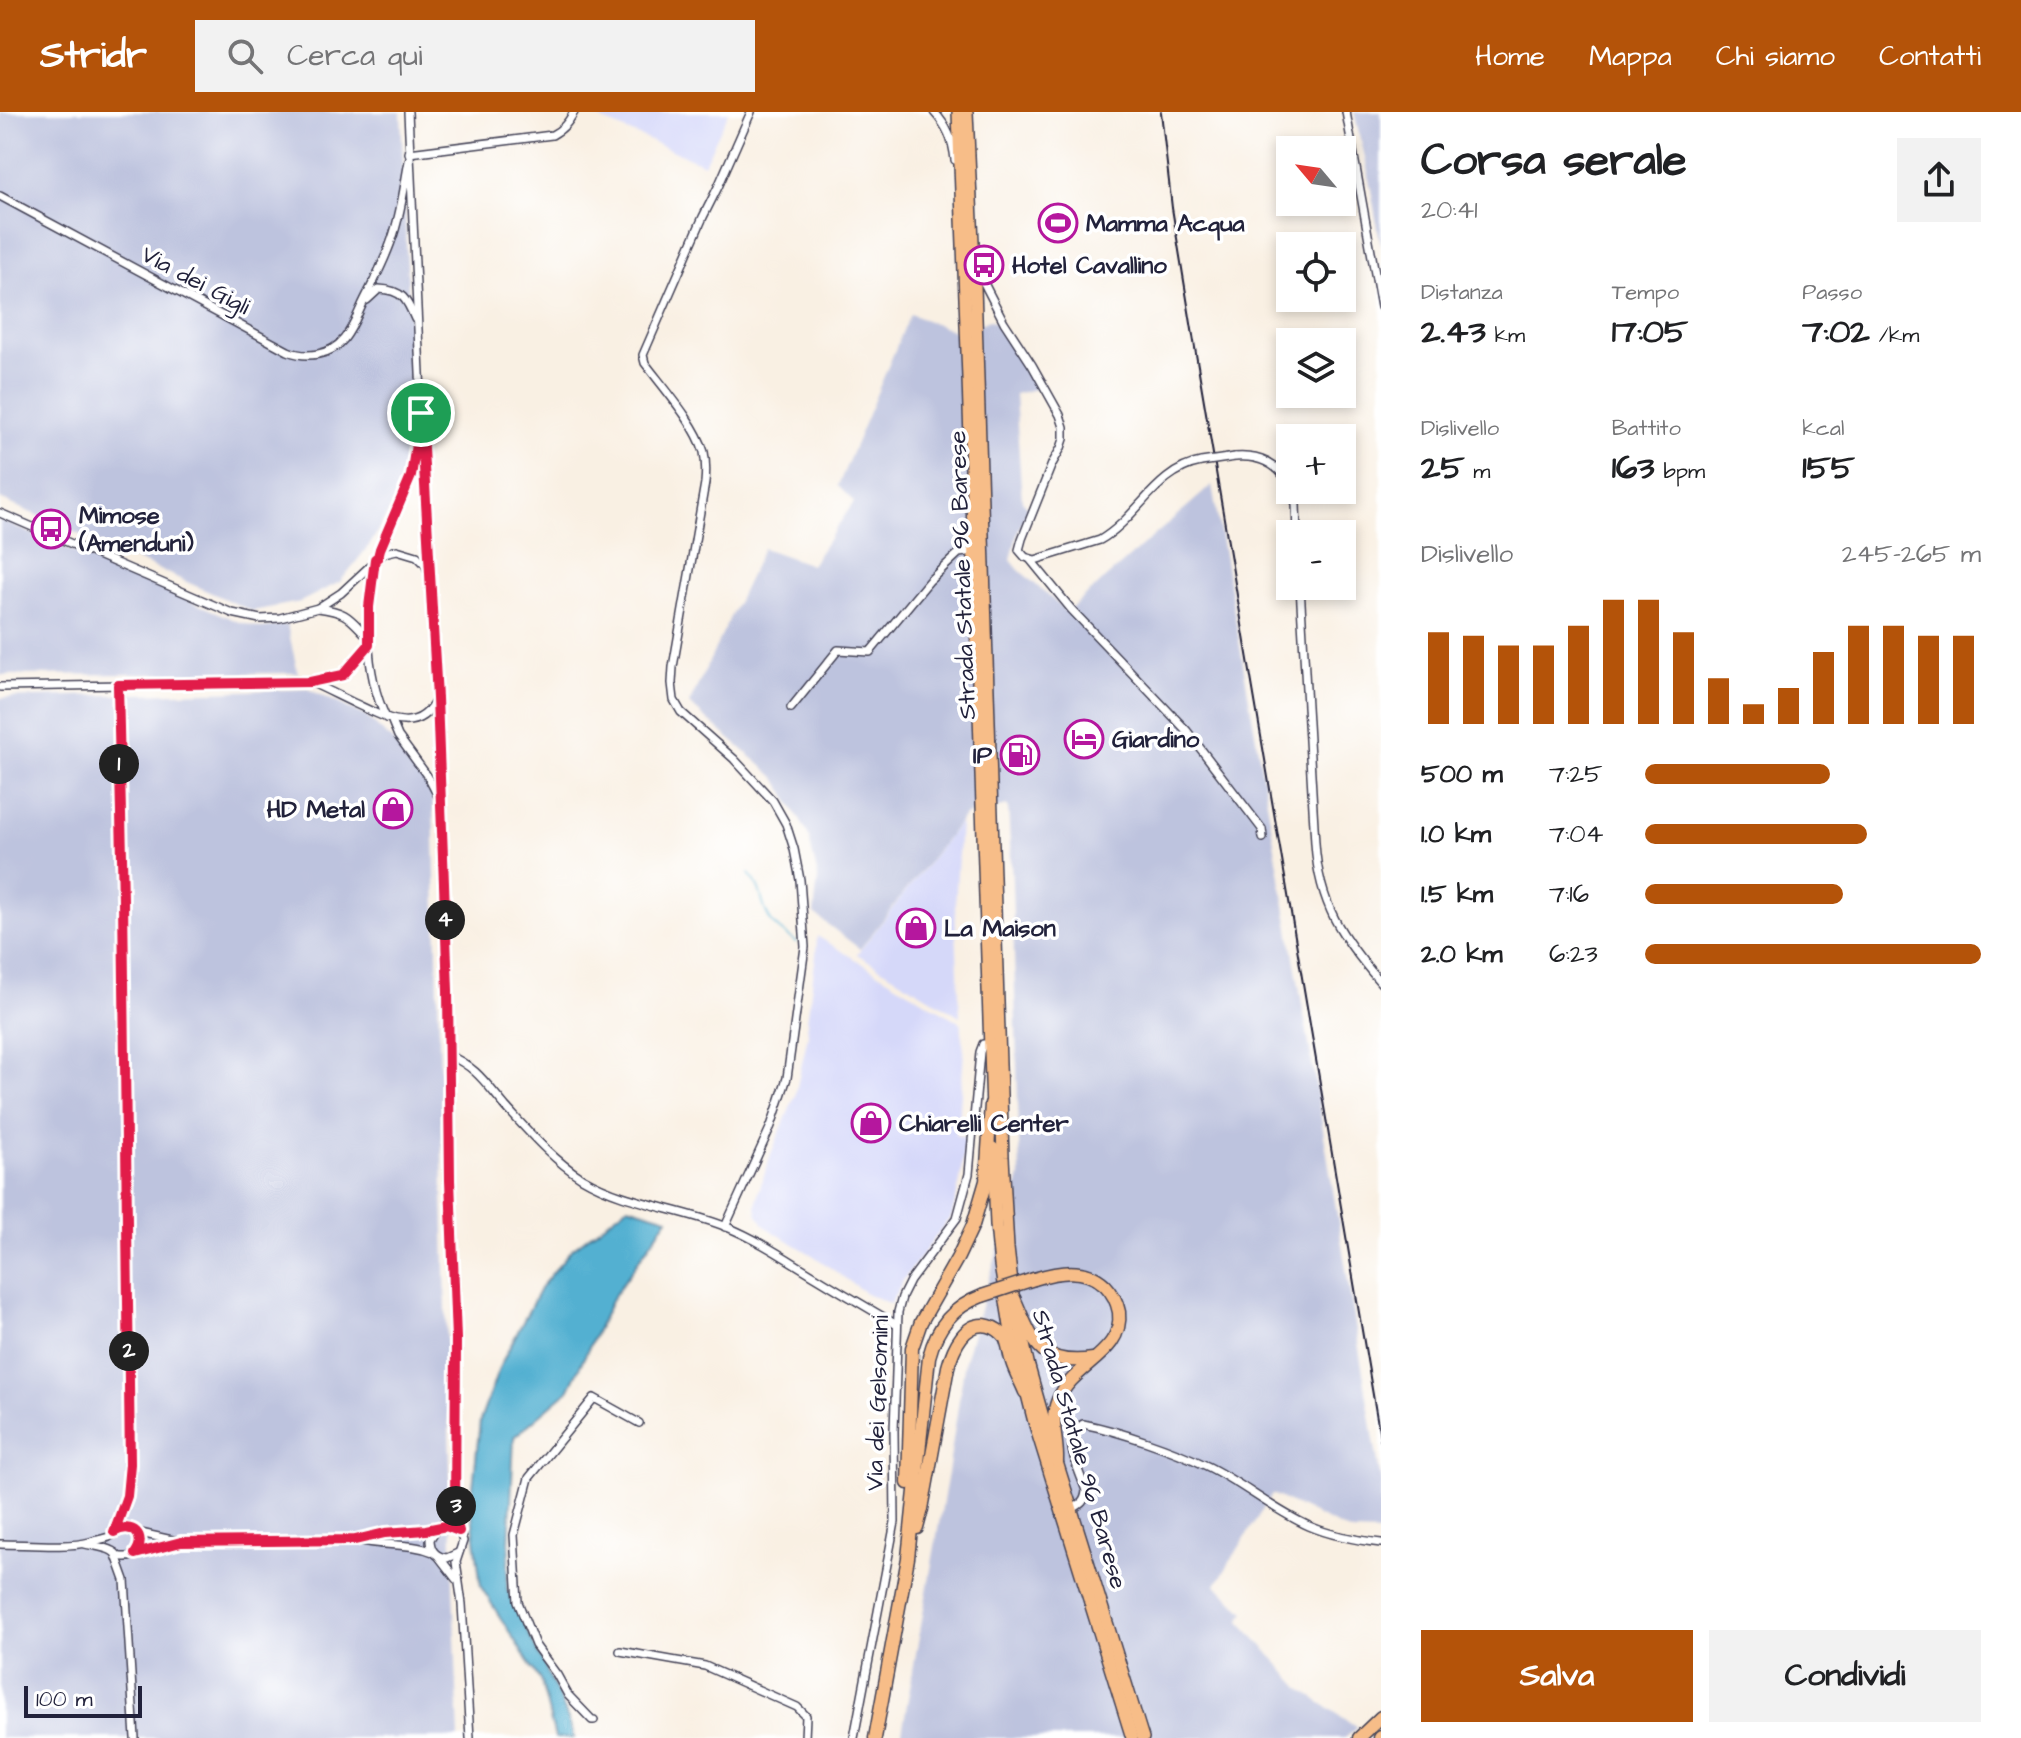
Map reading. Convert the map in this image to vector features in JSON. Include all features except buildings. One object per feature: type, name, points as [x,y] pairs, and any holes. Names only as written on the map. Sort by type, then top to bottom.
[{"type":"highway","points":[[911,1530],[907,1496],[912,1348],[925,1313],[973,1225],[986,1181],[991,1104]]},
{"type":"highway","points":[[875,1738],[908,1558],[931,1348],[938,1331],[951,1314],[969,1301],[1034,1279],[1065,1272],[1082,1273],[1099,1280],[1110,1291],[1119,1315],[1117,1332],[1107,1349],[1072,1378],[1057,1402],[1053,1419],[1057,1461]]},
{"type":"highway","points":[[1014,1298],[1032,1336],[1049,1355],[1066,1362],[1093,1359]]},
{"type":"highway","points":[[908,1558],[922,1509],[948,1367],[961,1338],[974,1327],[982,1325],[998,1331],[1007,1342],[1025,1392]]},
{"type":"highway","points":[[1359,1738],[1381,1717]]},
{"type":"main road","name":"Strada Statale 96 Barese","points":[[958,112],[991,1104],[1000,1265],[1025,1392],[1132,1738]]},
{"type":"main road","name":"Strada Statale 96 Barese","points":[[967,112],[978,256],[975,286],[1008,1248],[1014,1298],[1029,1367],[1143,1738]]},
{"type":"main road","points":[[975,286],[982,270],[978,256]]},
{"type":"street","points":[[408,112],[448,990],[456,1339],[455,1517],[463,1541],[456,1562],[462,1604],[470,1738]]},
{"type":"street","points":[[409,157],[552,135],[567,124],[574,112]]},
{"type":"street","points":[[725,1227],[771,1126],[787,1078],[805,947],[800,880],[786,824],[773,801],[734,759],[681,712],[674,700],[674,659],[705,483],[705,455],[694,430],[645,363],[643,355],[751,112]]},
{"type":"street","points":[[934,112],[951,137],[956,203],[963,236]]},
{"type":"street","points":[[1346,112],[1381,304]]},
{"type":"street","name":"Via dei Gigli","points":[[0,196],[295,354],[316,355],[327,352],[344,339],[361,308],[392,240],[409,157]]},
{"type":"street","points":[[982,270],[983,281],[1004,322],[1032,365],[1064,427],[1061,448],[1020,545],[1021,552],[1187,731],[1262,829],[1263,838]]},
{"type":"street","points":[[361,308],[379,289],[395,292],[409,302],[417,324]]},
{"type":"street","points":[[421,413],[411,476],[376,558],[369,607],[369,642],[375,693],[398,736],[428,777],[441,802]]},
{"type":"street","points":[[1030,559],[1085,545],[1110,534],[1169,475],[1190,464],[1248,456],[1266,461],[1276,469]]},
{"type":"street","points":[[0,513],[232,613],[260,619],[280,618],[318,608],[341,593],[384,553],[397,550],[417,556],[430,575]]},
{"type":"street","points":[[791,708],[838,650],[870,652],[929,581],[959,553],[974,551]]},
{"type":"street","points":[[1301,600],[1319,878],[1338,927],[1381,983]]},
{"type":"street","points":[[318,608],[338,611],[353,619],[369,642]]},
{"type":"street","points":[[0,687],[310,682],[343,675],[369,642]]},
{"type":"street","points":[[310,682],[388,719],[403,722],[419,719],[432,708],[437,698]]},
{"type":"street","points":[[118,685],[130,1464],[127,1496],[110,1541],[125,1580],[135,1738]]},
{"type":"street","name":"Via dei Gelsomini","points":[[854,1738],[895,1522],[897,1325],[902,1297],[910,1281],[957,1218],[969,1174],[980,1052],[983,1044],[990,1044]]},
{"type":"street","points":[[448,1055],[471,1066],[522,1125],[578,1175],[626,1197],[725,1227],[775,1252],[897,1325]]},
{"type":"street","points":[[594,1720],[568,1695],[535,1645],[518,1602],[514,1535],[529,1478],[594,1398],[639,1423]]},
{"type":"street","points":[[1072,1509],[1083,1503],[1086,1491],[1070,1443],[1074,1430],[1083,1424],[1155,1446],[1206,1466],[1310,1527],[1342,1537],[1381,1543]]},
{"type":"street","points":[[457,1491],[449,1514],[430,1539],[436,1554],[457,1580]]},
{"type":"street","points":[[83,1544],[113,1534],[123,1527],[181,1542],[355,1540],[385,1533],[451,1526],[459,1531]]},
{"type":"street","points":[[135,1554],[140,1541],[136,1532]]},
{"type":"street","points":[[355,1540],[412,1547],[447,1558],[460,1551]]},
{"type":"street","points":[[0,1544],[83,1544],[126,1558],[181,1542]]},
{"type":"street","points":[[620,1651],[705,1666],[797,1707],[806,1716],[805,1738]]},
{"type":"shaded area","points":[[0,112],[401,112],[413,416],[400,492],[371,543],[340,582],[300,602],[252,611],[0,499]]},
{"type":"shaded area","points":[[583,112],[729,112],[704,164]]},
{"type":"shaded area","points":[[1354,112],[1381,112],[1381,247],[1366,162]]},
{"type":"shaded area","points":[[910,314],[960,333],[989,320],[998,324],[1030,370],[1039,388],[1015,394],[1022,501],[1029,508],[1018,531],[1011,560],[1067,612],[1212,485],[1381,1482],[1381,1533],[1351,1532],[1272,1494],[1216,1585],[1245,1612],[1240,1621],[1302,1690],[1357,1727],[1345,1738],[901,1738],[965,1360],[1020,1177],[1008,806],[965,815],[860,949],[814,914],[818,878],[808,834],[776,778],[689,704],[763,548],[811,565],[854,502],[838,486]]},
{"type":"shaded area","points":[[0,520],[239,622],[261,628],[287,625],[298,673],[0,675]]},
{"type":"shaded area","points":[[308,689],[367,717],[406,754],[433,794],[459,1738],[0,1738],[0,698]]},
{"type":"shaded area","name":"La Maison","points":[[960,822],[955,907],[960,1016],[857,954]]},
{"type":"shaded area","name":"Chiarelli Center","points":[[817,936],[961,1023],[964,1051],[955,1135],[965,1138],[952,1215],[904,1279],[890,1304],[864,1292],[772,1231],[757,1213],[758,1194],[795,1096],[808,1035]]},
{"type":"water","points":[[628,1206],[668,1218],[612,1299],[568,1391],[514,1437],[507,1589],[560,1699],[575,1738],[555,1738],[541,1682],[481,1587],[471,1506],[480,1421],[500,1366],[541,1287],[571,1250]]},
{"type":"waterway","points":[[749,874],[758,886],[771,921],[796,942]]},
{"type":"railway","points":[[1161,112],[1172,208],[1197,360],[1381,1442]]},
{"type":"place","name":"Mamma Acqua","points":[[1058,223]]},
{"type":"place","name":"Hotel Cavallino","points":[[984,265]]},
{"type":"place","name":"Mimose (Amenduni)","points":[[51,529]]},
{"type":"place","name":"Giardino","points":[[1084,739]]},
{"type":"place","name":"IP","points":[[1020,755]]},
{"type":"place","name":"HD Metal","points":[[393,809]]},
{"type":"place","name":"La Maison","points":[[916,928]]},
{"type":"place","name":"Chiarelli Center","points":[[871,1123]]},
{"type":"route","points":[[421,413],[437,698],[448,990],[456,1339],[455,1517],[459,1531],[451,1526],[441,1526],[355,1540],[181,1542],[135,1554],[140,1546],[136,1532],[123,1527],[114,1532],[127,1496],[130,1464],[118,685],[310,682],[343,675],[369,645],[369,607],[375,559],[411,476],[421,413]]}]
